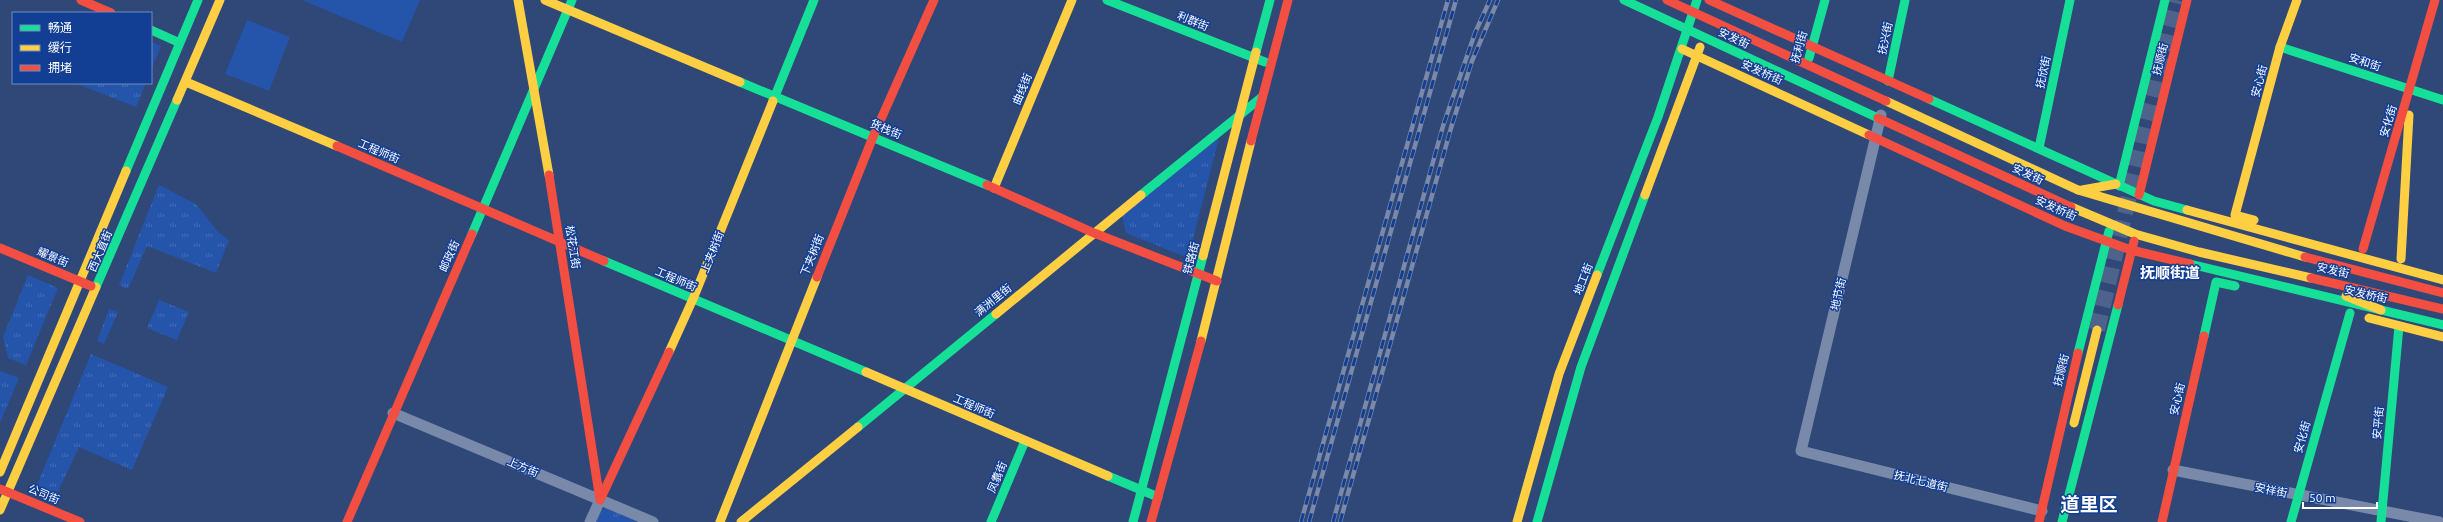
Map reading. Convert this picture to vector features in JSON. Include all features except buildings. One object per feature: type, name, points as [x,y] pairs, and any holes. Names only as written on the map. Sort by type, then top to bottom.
[{"type":"main road","points":[[81,0],[109,12]]},
{"type":"main road","name":"西大直街","points":[[0,472],[198,0]]},
{"type":"main road","name":"西大直街","points":[[0,510],[4,490],[96,288],[220,0]]},
{"type":"main road","name":"松花江街","points":[[518,0],[533,95],[561,242],[600,500]]},
{"type":"main road","name":"货栈街","points":[[545,0],[994,188],[1094,233],[1216,281]]},
{"type":"main road","name":"邮政街","points":[[347,522],[393,413],[533,95],[572,0]]},
{"type":"main road","name":"上夹树街","points":[[600,500],[693,299],[814,0]]},
{"type":"main road","name":"下夹树街","points":[[720,522],[791,340],[873,137],[934,0]]},
{"type":"main road","name":"曲线街","points":[[994,188],[1072,0]]},
{"type":"main road","name":"利群街","points":[[1107,0],[1270,64]]},
{"type":"main road","name":"铁路街","points":[[1133,522],[1270,0]]},
{"type":"main road","points":[[1151,522],[1216,281],[1270,64],[1288,0]]},
{"type":"main road","name":"安发街","points":[[1624,0],[2111,226],[2199,252],[2443,309]]},
{"type":"main road","name":"安发街","points":[[1667,0],[2078,190],[2165,219],[2285,254],[2443,293]]},
{"type":"main road","name":"地工街","points":[[1517,522],[1559,374],[1658,117],[1682,49],[1697,0]]},
{"type":"main road","name":"抚利街","points":[[1797,100],[1824,0]]},
{"type":"main road","name":"抚兴街","points":[[1888,81],[1905,0]]},
{"type":"main road","name":"抚欣街","points":[[2039,148],[2070,0]]},
{"type":"main road","name":"抚顺街","points":[[2118,185],[2165,0]]},
{"type":"main road","name":"抚顺街","points":[[2141,195],[2187,0]]},
{"type":"main road","name":"安心街","points":[[2297,0],[2280,47],[2235,215],[2363,249]]},
{"type":"main road","name":"安化街","points":[[2363,249],[2435,0]]},
{"type":"main road","points":[[1537,522],[1565,418],[1581,367],[1698,56],[1712,1],[1812,48],[2039,148],[2118,185]]},
{"type":"main road","points":[[152,30],[180,42]]},
{"type":"main road","name":"安和街","points":[[2280,47],[2443,100]]},
{"type":"main road","name":"安发桥街","points":[[1682,49],[1797,100],[1875,138],[2065,226],[2107,242],[2131,250],[2443,325]]},
{"type":"main road","name":"工程师街","points":[[186,82],[1158,497]]},
{"type":"main road","points":[[2401,259],[2410,89]]},
{"type":"main road","name":"满洲里街","points":[[741,522],[902,389],[1262,97]]},
{"type":"main road","points":[[2078,190],[2118,185]]},
{"type":"main road","name":"安发街","points":[[2118,185],[2172,208],[2443,280]]},
{"type":"main road","points":[[2141,195],[2156,213],[2165,219]]},
{"type":"main road","name":"抚顺街","points":[[2039,522],[2071,378],[2111,226]]},
{"type":"main road","points":[[2062,522],[2135,234]]},
{"type":"main road","name":"耀景街","points":[[0,248],[96,288]]},
{"type":"main road","points":[[2363,249],[2429,266]]},
{"type":"main road","points":[[2285,254],[2394,268]]},
{"type":"main road","points":[[2283,271],[2381,310]]},
{"type":"main road","name":"安心街","points":[[2162,522],[2216,282],[2246,289]]},
{"type":"main road","name":"安化街","points":[[2291,522],[2346,312],[2399,326]]},
{"type":"main road","points":[[2399,326],[2443,337]]},
{"type":"main road","name":"安平街","points":[[2381,522],[2399,326]]},
{"type":"main road","points":[[2072,435],[2097,330]]},
{"type":"main road","name":"凤翥街","points":[[991,522],[1025,441]]},
{"type":"main road","name":"公司街","points":[[4,490],[80,522]]},
{"type":"street","name":"地节街","points":[[1801,451],[1888,81]]},
{"type":"street","name":"上方街","points":[[393,413],[653,522]]},
{"type":"street","name":"抚北七道街","points":[[1801,451],[2042,510]]},
{"type":"street","name":"安祥街","points":[[2173,470],[2440,522]]},
{"type":"street","name":"上夹树街","points":[[590,522],[600,500]]},
{"type":"green space","points":[[302,0],[420,0],[402,42]]},
{"type":"green space","points":[[247,20],[290,37],[269,91],[225,74]]},
{"type":"green space","points":[[152,42],[161,46],[152,68]]},
{"type":"green space","points":[[78,84],[146,84],[136,107]]},
{"type":"green space","points":[[1219,138],[1188,258],[1126,233],[1122,215]]},
{"type":"green space","points":[[159,185],[196,204],[218,232],[229,240],[216,273],[147,246],[128,289],[119,285]]},
{"type":"green space","points":[[28,275],[58,288],[26,365],[8,358],[3,337]]},
{"type":"green space","points":[[159,300],[189,312],[177,340],[147,328]]},
{"type":"green space","points":[[109,309],[118,312],[104,344],[97,341]]},
{"type":"green space","points":[[91,354],[168,387],[132,470],[79,447],[57,494],[37,485]]},
{"type":"green space","points":[[0,371],[19,378],[0,423]]},
{"type":"green space","points":[[610,507],[644,522],[593,522],[599,511]]},
{"type":"green space","points":[[623,513],[644,522],[613,522]]},
{"type":"tunnel","points":[[2097,330],[2176,0]]},
{"type":"railway","points":[[1301,522],[1448,0]]},
{"type":"railway","points":[[1309,522],[1456,0]]},
{"type":"railway","points":[[1333,522],[1443,126],[1475,33],[1490,0]]},
{"type":"railway","points":[[1340,522],[1451,128],[1472,61],[1498,0]]},
{"type":"traffic: fast","points":[[126,171],[198,0]]},
{"type":"traffic: fast","points":[[472,234],[572,0]]},
{"type":"traffic: fast","points":[[773,101],[814,0]]},
{"type":"traffic: fast","points":[[1107,0],[1265,62]]},
{"type":"traffic: fast","points":[[1256,52],[1270,0]]},
{"type":"traffic: fast","points":[[1624,0],[1878,118]]},
{"type":"traffic: fast","points":[[1597,275],[1658,117],[1697,0]]},
{"type":"traffic: fast","points":[[1809,58],[1825,0]]},
{"type":"traffic: fast","points":[[1888,81],[1905,0]]},
{"type":"traffic: fast","points":[[2039,148],[2070,0]]},
{"type":"traffic: fast","points":[[2119,186],[2165,0]]},
{"type":"traffic: fast","points":[[152,30],[180,43]]},
{"type":"traffic: fast","points":[[2280,47],[2443,100]]},
{"type":"traffic: fast","points":[[740,82],[987,185]]},
{"type":"traffic: fast","points":[[1141,195],[1262,97]]},
{"type":"traffic: fast","points":[[1929,99],[2154,201],[2187,210]]},
{"type":"traffic: fast","points":[[96,287],[177,100]]},
{"type":"traffic: fast","points":[[1537,522],[1581,367],[1645,195]]},
{"type":"traffic: fast","points":[[2078,353],[2109,231]]},
{"type":"traffic: fast","points":[[1133,522],[1203,256]]},
{"type":"traffic: fast","points":[[604,261],[866,372]]},
{"type":"traffic: fast","points":[[2190,264],[2443,325]]},
{"type":"traffic: fast","points":[[2204,336],[2216,282],[2235,286]]},
{"type":"traffic: fast","points":[[2062,522],[2118,305]]},
{"type":"traffic: fast","points":[[2291,522],[2350,313]]},
{"type":"traffic: fast","points":[[858,427],[996,314]]},
{"type":"traffic: fast","points":[[2381,522],[2399,326]]},
{"type":"traffic: fast","points":[[991,522],[1025,441]]},
{"type":"traffic: fast","points":[[1108,476],[1158,497]]},
{"type":"traffic: slow","points":[[177,100],[220,0]]},
{"type":"traffic: slow","points":[[518,0],[549,175]]},
{"type":"traffic: slow","points":[[545,0],[740,82]]},
{"type":"traffic: slow","points":[[994,188],[1072,0]]},
{"type":"traffic: slow","points":[[2254,220],[2235,215],[2280,47],[2297,0]]},
{"type":"traffic: slow","points":[[1645,195],[1700,47]]},
{"type":"traffic: slow","points":[[1682,49],[1869,135]]},
{"type":"traffic: slow","points":[[1203,256],[1256,52]]},
{"type":"traffic: slow","points":[[186,82],[337,146]]},
{"type":"traffic: slow","points":[[669,352],[693,299],[773,101]]},
{"type":"traffic: slow","points":[[1886,101],[2078,190]]},
{"type":"traffic: slow","points":[[2401,259],[2409,115]]},
{"type":"traffic: slow","points":[[1201,341],[1251,141]]},
{"type":"traffic: slow","points":[[0,472],[126,171]]},
{"type":"traffic: slow","points":[[2082,190],[2116,184]]},
{"type":"traffic: slow","points":[[2078,190],[2305,257]]},
{"type":"traffic: slow","points":[[996,314],[1141,195]]},
{"type":"traffic: slow","points":[[2071,207],[2135,234],[2199,252],[2311,278]]},
{"type":"traffic: slow","points":[[2187,210],[2443,280]]},
{"type":"traffic: slow","points":[[1517,522],[1559,374],[1597,275]]},
{"type":"traffic: slow","points":[[720,522],[817,277]]},
{"type":"traffic: slow","points":[[0,510],[96,287]]},
{"type":"traffic: slow","points":[[2346,296],[2381,310]]},
{"type":"traffic: slow","points":[[2369,318],[2443,337]]},
{"type":"traffic: slow","points":[[2074,423],[2097,330]]},
{"type":"traffic: slow","points":[[866,372],[1108,476]]},
{"type":"traffic: slow","points":[[741,522],[858,427]]},
{"type":"traffic: jam","points":[[81,0],[109,12]]},
{"type":"traffic: jam","points":[[817,277],[873,137],[934,0]]},
{"type":"traffic: jam","points":[[1251,141],[1288,0]]},
{"type":"traffic: jam","points":[[1667,0],[1886,101]]},
{"type":"traffic: jam","points":[[1709,0],[1929,99]]},
{"type":"traffic: jam","points":[[2139,195],[2187,0]]},
{"type":"traffic: jam","points":[[2363,249],[2435,0]]},
{"type":"traffic: jam","points":[[1878,118],[2071,207]]},
{"type":"traffic: jam","points":[[1869,135],[2065,226],[2131,250],[2190,264]]},
{"type":"traffic: jam","points":[[337,146],[604,261]]},
{"type":"traffic: jam","points":[[549,175],[600,500]]},
{"type":"traffic: jam","points":[[987,185],[1094,233],[1217,281]]},
{"type":"traffic: jam","points":[[347,522],[472,234]]},
{"type":"traffic: jam","points":[[2118,305],[2134,241]]},
{"type":"traffic: jam","points":[[0,248],[91,286]]},
{"type":"traffic: jam","points":[[2305,257],[2443,293]]},
{"type":"traffic: jam","points":[[2311,278],[2443,309]]},
{"type":"traffic: jam","points":[[2162,522],[2204,336]]},
{"type":"traffic: jam","points":[[1151,522],[1201,341]]},
{"type":"traffic: jam","points":[[600,500],[669,352]]},
{"type":"traffic: jam","points":[[2039,522],[2078,353]]},
{"type":"traffic: jam","points":[[0,489],[80,522]]},
{"type":"district","name":"抚顺街道","points":[[2170,273]]},
{"type":"district","name":"道里区","points":[[2089,504]]}]
